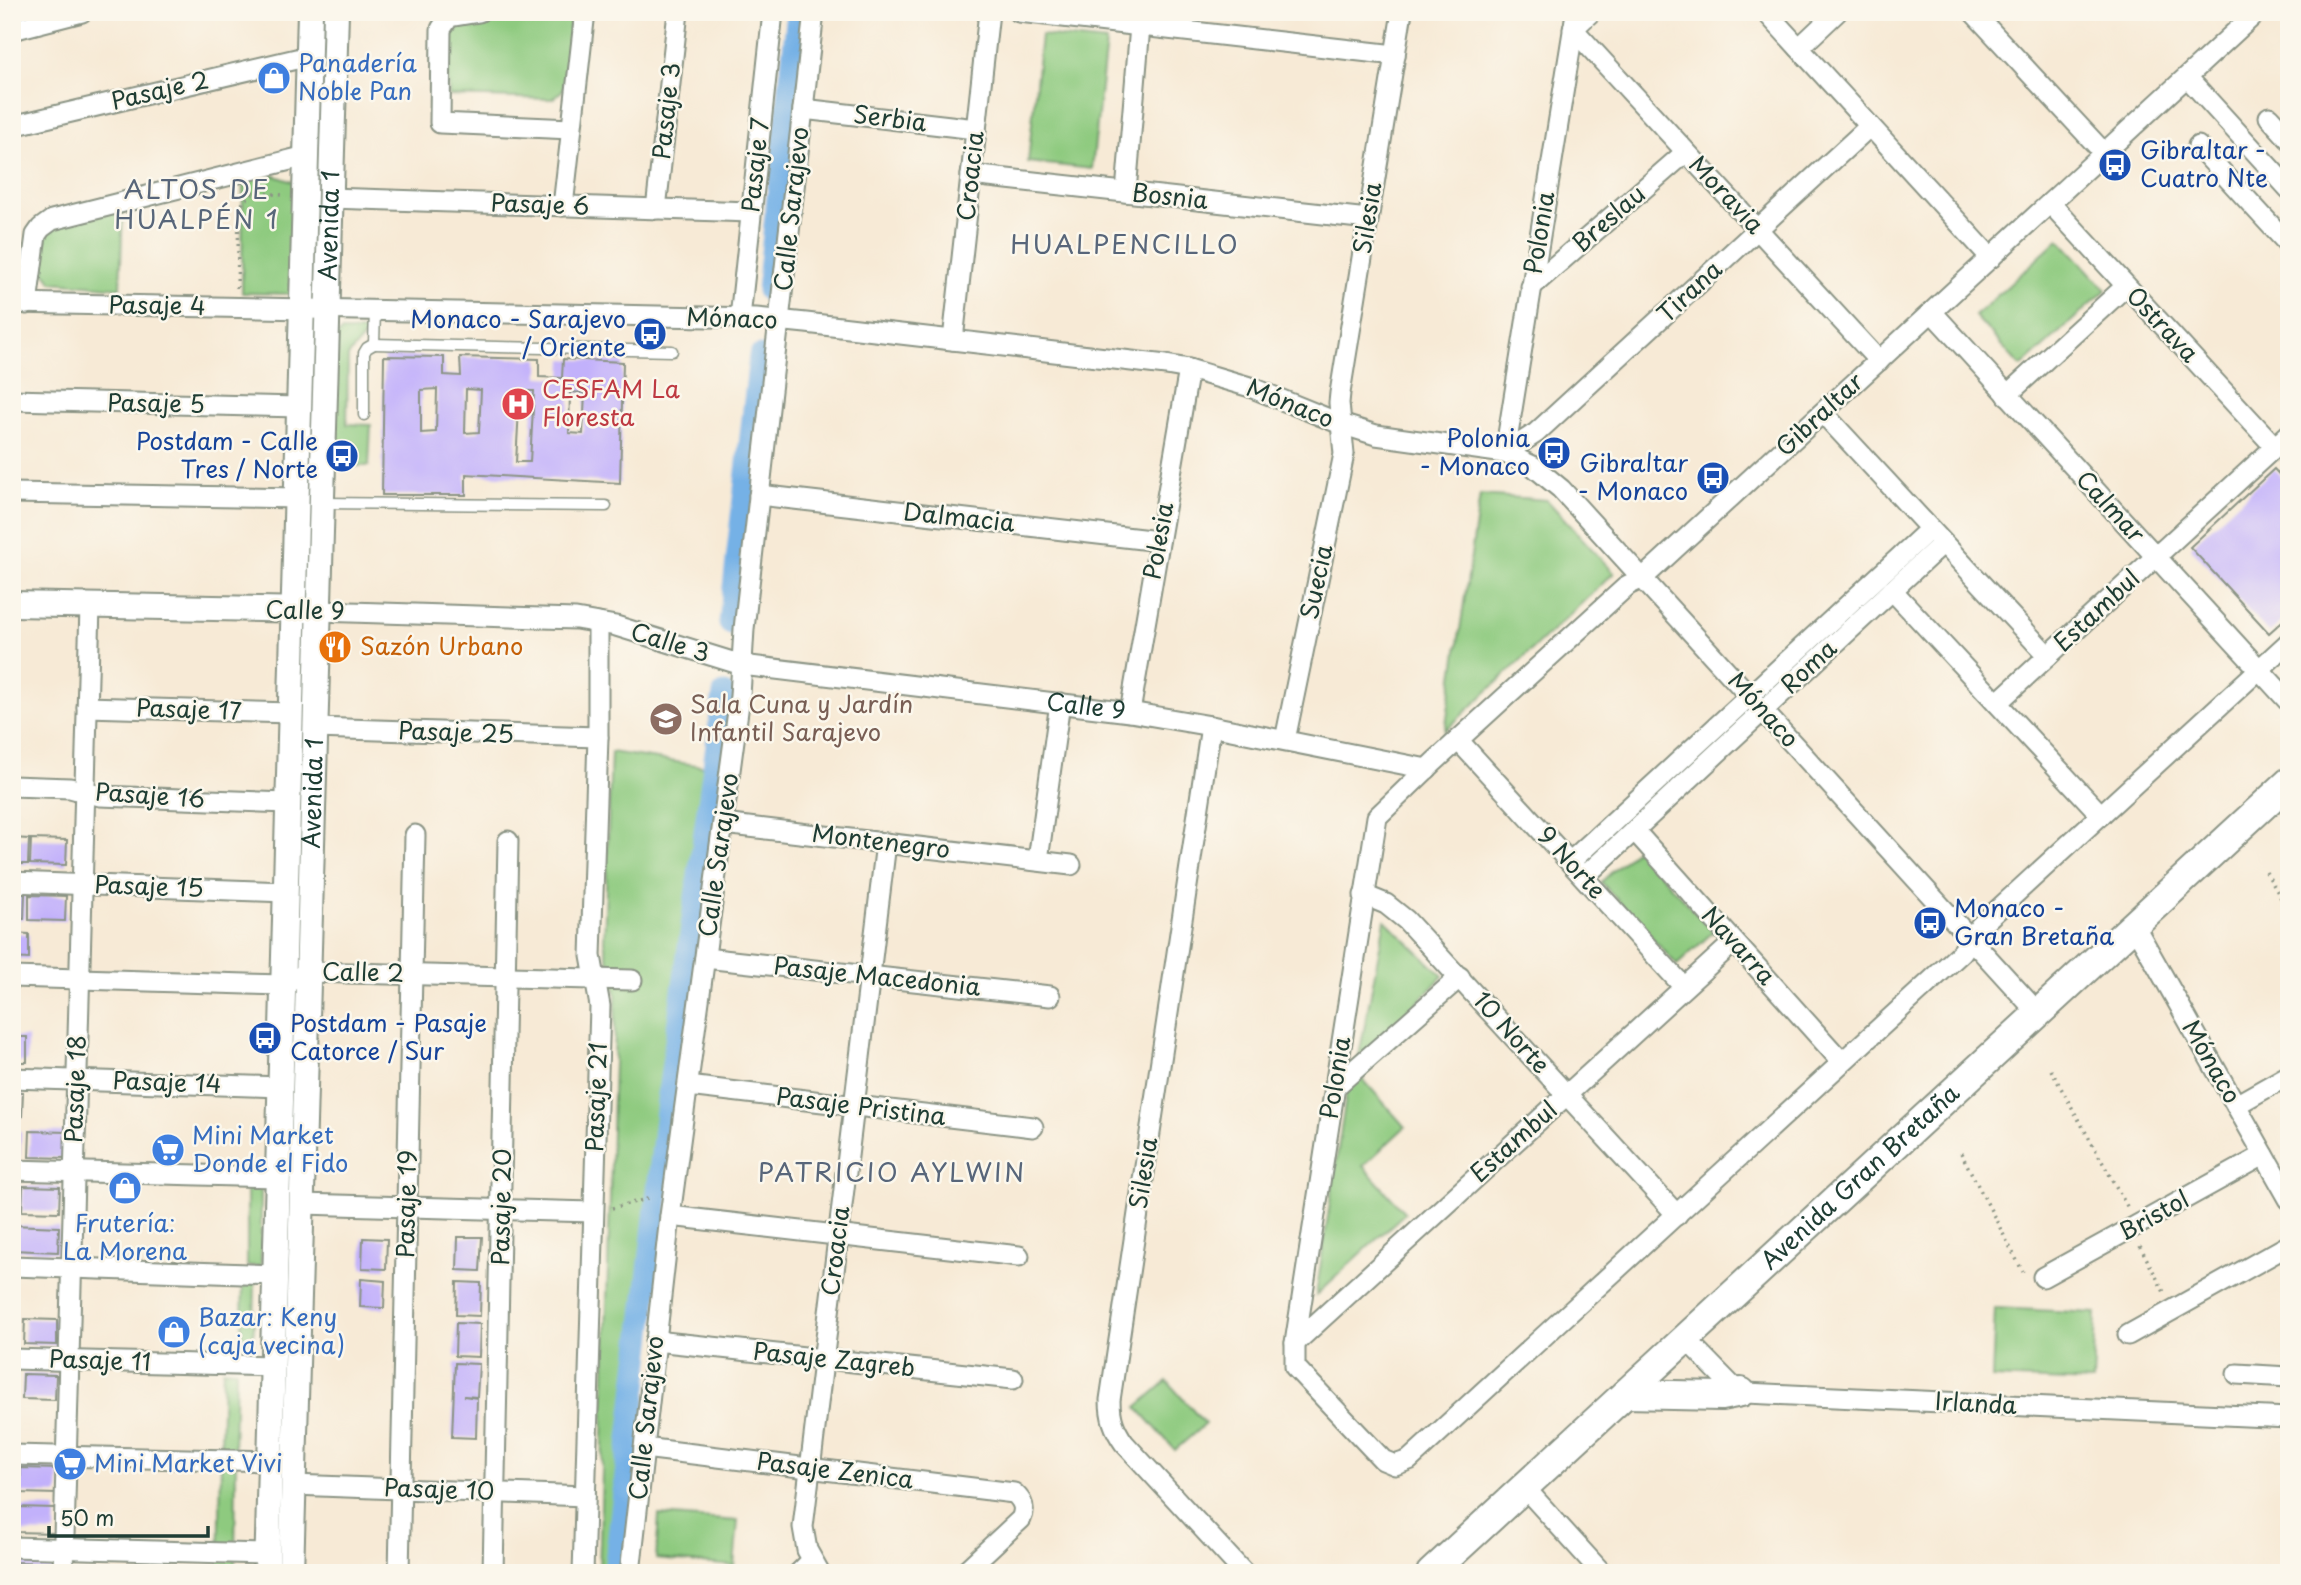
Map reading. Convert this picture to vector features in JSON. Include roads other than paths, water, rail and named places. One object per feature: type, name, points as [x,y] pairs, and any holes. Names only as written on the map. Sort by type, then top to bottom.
[{"type":"main road","name":"Avenida Gran Bretaña","points":[[1431,1573],[2289,782]]},
{"type":"main road","points":[[1625,1394],[1721,1396],[1741,1392]]},
{"type":"street","points":[[12,30],[82,12]]},
{"type":"street","name":"Avenida 1","points":[[267,1564],[291,713],[321,503],[314,310],[305,197],[310,12]]},
{"type":"street","name":"Avenida 1","points":[[291,1573],[315,728],[297,498],[299,407],[330,198],[336,12]]},
{"type":"street","points":[[478,12],[449,17],[441,29],[440,123],[572,129]]},
{"type":"street","points":[[563,206],[585,12]]},
{"type":"street","name":"Pasaje 3","points":[[656,209],[678,12]]},
{"type":"street","name":"Pasaje 7","points":[[740,318],[773,12]]},
{"type":"street","name":"Calle Sarajevo","points":[[630,1573],[670,1216],[740,696],[759,495],[814,12]]},
{"type":"street","name":"Croacia","points":[[953,340],[989,12]]},
{"type":"street","points":[[1019,12],[1395,55]]},
{"type":"street","name":"Silesia","points":[[1340,424],[1340,393],[1402,12]]},
{"type":"street","points":[[1574,20],[1591,12]]},
{"type":"street","points":[[1766,12],[1991,258]]},
{"type":"street","points":[[1799,48],[1837,12]]},
{"type":"street","name":"Gibraltar","points":[[1379,814],[1628,585],[1643,578],[2257,12]]},
{"type":"street","points":[[1984,16],[2104,153]]},
{"type":"street","name":"Moravia","points":[[1574,20],[1686,152],[1879,361]]},
{"type":"street","name":"Polonia","points":[[1505,453],[1574,20]]},
{"type":"street","points":[[1126,192],[1139,26]]},
{"type":"street","name":"Pasaje 2","points":[[12,127],[309,56]]},
{"type":"street","points":[[2187,77],[2289,189]]},
{"type":"street","name":"Serbia","points":[[803,109],[976,129]]},
{"type":"street","points":[[2269,117],[2289,139]]},
{"type":"street","name":"Tirana","points":[[1505,453],[1536,433],[1870,126]]},
{"type":"street","points":[[2198,146],[2288,244]]},
{"type":"street","name":"Breslau","points":[[1531,287],[1686,152]]},
{"type":"street","points":[[20,303],[36,235],[46,223],[306,156]]},
{"type":"street","name":"Bosnia","points":[[971,175],[1368,219]]},
{"type":"street","name":"Pasaje 6","points":[[330,198],[751,212]]},
{"type":"street","name":"Ostrava","points":[[2050,204],[2126,286],[2282,441]]},
{"type":"street","points":[[2007,395],[2126,286]]},
{"type":"street","name":"Pasaje 4","points":[[20,303],[314,310]]},
{"type":"street","name":"Mónaco","points":[[314,310],[779,320],[1166,365],[1250,387],[1340,424],[1376,435],[1505,453],[1526,462],[1548,477],[1764,710],[2038,1013]]},
{"type":"street","name":"Calmar","points":[[1932,312],[2289,702]]},
{"type":"street","name":"Polesia","points":[[1129,712],[1189,369]]},
{"type":"street","name":"Pasaje 5","points":[[12,400],[299,407]]},
{"type":"street","points":[[1823,413],[2048,656]]},
{"type":"street","name":"Suecia","points":[[1284,740],[1343,454],[1340,424]]},
{"type":"street","name":"Estambul","points":[[1997,703],[2282,441]]},
{"type":"street","points":[[12,493],[297,498]]},
{"type":"street","name":"Dalmacia","points":[[759,495],[1159,541]]},
{"type":"street","name":"Roma","points":[[1584,877],[1892,590],[1936,536]]},
{"type":"street","name":"Roma","points":[[1570,862],[1750,695],[1936,536]]},
{"type":"street","points":[[1892,590],[2101,815]]},
{"type":"street","name":"Calle 9","points":[[12,604],[556,618],[598,623]]},
{"type":"street","name":"Pasaje 18","points":[[63,1573],[90,606]]},
{"type":"street","name":"Calle 3","points":[[598,623],[633,631],[742,665]]},
{"type":"street","name":"Pasaje 21","points":[[583,1573],[600,1006],[591,956],[598,737],[598,623]]},
{"type":"street","points":[[1295,1343],[1295,1367],[1383,1460],[1395,1465],[1403,1464],[1962,952],[1980,926],[2289,642]]},
{"type":"street","name":"Calle 9","points":[[742,665],[1129,712],[1427,769]]},
{"type":"street","points":[[1038,860],[1060,703]]},
{"type":"street","name":"Pasaje 17","points":[[87,707],[291,713]]},
{"type":"street","name":"Silesia","points":[[1211,726],[1110,1411],[1117,1433],[1124,1443],[1244,1573]]},
{"type":"street","name":"Pasaje 25","points":[[315,728],[598,737]]},
{"type":"street","name":"9 Norte","points":[[1458,740],[1684,987]]},
{"type":"street","name":"Pasaje 16","points":[[12,786],[70,788],[100,796],[288,803]]},
{"type":"street","name":"Polonia","points":[[1295,1343],[1364,894],[1379,814]]},
{"type":"street","name":"Montenegro","points":[[723,824],[1071,865]]},
{"type":"street","name":"Navarra","points":[[1610,824],[1629,835],[1734,942],[1842,1062]]},
{"type":"street","name":"Pasaje 19","points":[[400,1573],[415,835]]},
{"type":"street","name":"Pasaje 20","points":[[493,1573],[508,841]]},
{"type":"street","name":"Croacia","points":[[810,1569],[803,1528],[809,1468],[886,843]]},
{"type":"street","name":"Pasaje 15","points":[[12,882],[286,892]]},
{"type":"street","name":"10 Norte","points":[[1364,894],[1386,904],[1406,920],[1676,1214]]},
{"type":"street","name":"Mónaco","points":[[2134,925],[2289,1199]]},
{"type":"street","name":"Estambul","points":[[1295,1343],[1734,942]]},
{"type":"street","name":"Pasaje Macedonia","points":[[705,958],[1050,996]]},
{"type":"street","name":"Calle 2","points":[[12,977],[283,985],[308,972],[632,980]]},
{"type":"street","points":[[1335,1087],[1460,977]]},
{"type":"street","points":[[2236,1105],[2289,1075]]},
{"type":"street","name":"Pasaje 14","points":[[12,1079],[280,1087]]},
{"type":"street","name":"Pasaje Pristina","points":[[688,1086],[1033,1127]]},
{"type":"street","name":"Bristol","points":[[2043,1278],[2264,1155]]},
{"type":"street","points":[[12,1170],[278,1177]]},
{"type":"street","points":[[301,1204],[593,1212]]},
{"type":"street","points":[[670,1216],[1018,1256]]},
{"type":"street","points":[[2128,1335],[2289,1245]]},
{"type":"street","points":[[12,1266],[275,1275]]},
{"type":"street","points":[[1685,1338],[1741,1392]]},
{"type":"street","name":"Pasaje Zagreb","points":[[655,1341],[1013,1380]]},
{"type":"street","name":"Pasaje 11","points":[[12,1359],[272,1366]]},
{"type":"street","points":[[2237,1374],[2289,1377]]},
{"type":"street","name":"Irlanda","points":[[1741,1392],[2289,1418]]},
{"type":"street","name":"Pasaje Zenica","points":[[644,1448],[1014,1493],[1022,1503],[1023,1514],[1018,1523],[963,1573]]},
{"type":"street","points":[[12,1455],[270,1461]]},
{"type":"street","name":"Pasaje 10","points":[[293,1485],[585,1496]]},
{"type":"street","points":[[1524,1487],[1602,1573]]},
{"type":"street","points":[[12,1547],[267,1564]]},
{"type":"lane","points":[[374,344],[375,310]]},
{"type":"lane","points":[[363,415],[364,353],[374,344],[672,351]]},
{"type":"lane","points":[[321,503],[606,506]]},
{"type":"waterway","points":[[768,290],[798,12]]},
{"type":"waterway","points":[[730,623],[760,356]]},
{"type":"waterway","points":[[615,1573],[669,1093],[724,694]]},
{"type":"place","name":"Panadería Noble Pan","points":[[274,78]]},
{"type":"place","name":"Gibraltar - Cuatro Nte","points":[[2115,165]]},
{"type":"place","name":"Monaco - Sarajevo / Oriente","points":[[650,334]]},
{"type":"place","name":"CESFAM La Floresta","points":[[518,404]]},
{"type":"place","name":"Polonia - Monaco","points":[[1554,453]]},
{"type":"place","name":"Postdam - Calle Tres / Norte","points":[[342,456]]},
{"type":"place","name":"Gibraltar - Monaco","points":[[1713,478]]},
{"type":"place","name":"Sazón Urbano","points":[[335,647]]},
{"type":"place","name":"Sala Cuna y Jardín Infantil Sarajevo","points":[[666,719]]},
{"type":"place","name":"Monaco - Gran Bretaña","points":[[1930,923]]},
{"type":"place","name":"Postdam - Pasaje Catorce / Sur","points":[[265,1038]]},
{"type":"place","name":"Mini Market Donde el Fido","points":[[168,1150]]},
{"type":"place","name":"Frutería: La Morena","points":[[125,1188]]},
{"type":"place","name":"Bazar: Keny (caja vecina)","points":[[174,1332]]},
{"type":"place","name":"Mini Market Vivi","points":[[70,1464]]},
{"type":"district","name":"ALTOS DE HUALPÉN 1","points":[[197,204]]},
{"type":"district","name":"HUALPENCILLO","points":[[1125,245]]},
{"type":"district","name":"PATRICIO AYLWIN","points":[[892,1173]]}]
